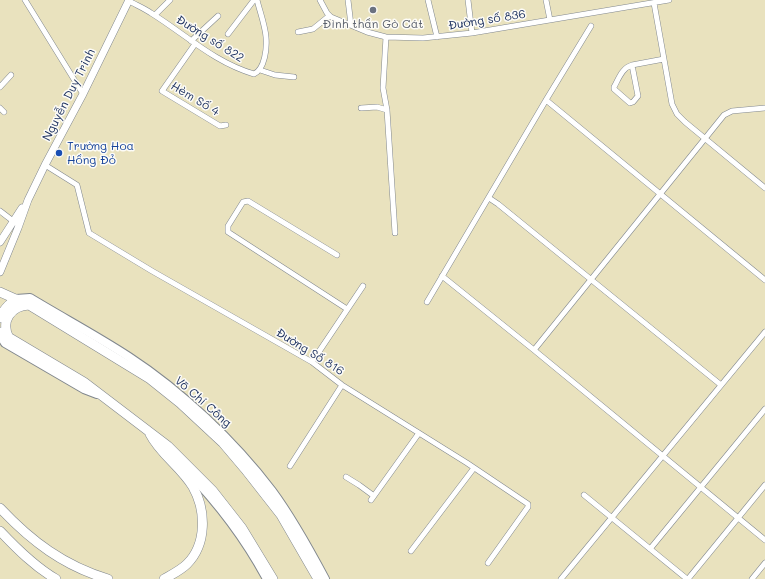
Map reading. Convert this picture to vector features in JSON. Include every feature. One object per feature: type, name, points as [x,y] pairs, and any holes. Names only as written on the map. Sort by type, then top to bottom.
[{"type":"highway","name":"Võ Chí Công","points":[[0,292],[29,305],[170,392],[223,443],[245,469],[281,515],[318,579]]},
{"type":"highway","points":[[0,318],[2,312],[16,299]]},
{"type":"highway","points":[[10,339],[5,329],[10,312],[17,307],[29,305]]},
{"type":"highway","points":[[0,334],[84,382],[173,450],[213,491],[242,528],[274,579]]},
{"type":"highway","points":[[149,431],[157,446],[193,487],[199,502],[203,520],[202,536],[196,552],[187,564],[164,579]]},
{"type":"highway","points":[[0,508],[32,538],[59,559],[77,568],[108,579]]},
{"type":"highway","points":[[0,531],[21,553],[56,579]]},
{"type":"main road","name":"Nguyễn Duy Trinh","points":[[0,272],[28,200],[129,1]]},
{"type":"main road","name":"Nguyễn Duy Trinh","points":[[0,242],[28,200]]},
{"type":"main road","name":"Võ Chí Công","points":[[16,299],[30,298],[128,357],[170,392],[205,417],[223,435],[272,491],[308,547],[324,579]]},
{"type":"main road","points":[[0,334],[5,343],[84,389],[100,395]]},
{"type":"main road","points":[[149,431],[211,497],[234,527],[266,579]]},
{"type":"street","points":[[25,0],[83,94]]},
{"type":"street","points":[[155,15],[170,0]]},
{"type":"street","points":[[228,34],[255,0]]},
{"type":"street","points":[[255,0],[266,38],[265,55],[260,70]]},
{"type":"street","points":[[298,32],[313,29],[329,16],[320,0]]},
{"type":"street","points":[[348,0],[351,25]]},
{"type":"street","points":[[428,0],[437,37]]},
{"type":"street","points":[[468,0],[472,33]]},
{"type":"street","points":[[546,0],[550,20]]},
{"type":"street","name":"Đường số 836","points":[[329,16],[367,32],[386,37],[410,39],[472,33],[642,3],[654,3],[669,0]]},
{"type":"street","name":"Đường số 822","points":[[129,1],[155,15],[193,43],[227,64],[245,72],[254,74],[260,70],[275,75],[294,77]]},
{"type":"street","points":[[654,3],[672,104],[677,114],[765,188]]},
{"type":"street","points":[[193,43],[218,16]]},
{"type":"street","points":[[427,302],[591,26]]},
{"type":"street","points":[[386,37],[383,88],[395,233]]},
{"type":"street","name":"Hèm Số 4","points":[[193,43],[162,91],[220,126],[226,125]]},
{"type":"street","points":[[632,65],[638,96],[633,102],[630,103],[616,92],[614,87],[625,68],[632,65],[664,58]]},
{"type":"street","points":[[0,87],[11,76]]},
{"type":"street","points":[[546,100],[765,280]]},
{"type":"street","points":[[361,108],[377,107],[386,110]]},
{"type":"street","points":[[0,108],[4,112]]},
{"type":"street","points":[[534,350],[661,195],[705,138],[728,112],[765,108]]},
{"type":"street","name":"Đường Số 816","points":[[45,165],[77,185],[89,234],[312,362],[333,376],[342,385],[474,468],[528,506],[488,563]]},
{"type":"street","points":[[489,198],[721,385]]},
{"type":"street","points":[[337,255],[248,201],[243,202],[228,226],[228,232],[347,309]]},
{"type":"street","points":[[0,211],[13,222]]},
{"type":"street","points":[[442,276],[765,540]]},
{"type":"street","points":[[312,362],[363,286]]},
{"type":"street","points":[[561,579],[765,332]]},
{"type":"street","points":[[290,466],[342,385]]},
{"type":"street","points":[[650,549],[765,409]]},
{"type":"street","points":[[346,477],[359,485],[372,498],[419,433]]},
{"type":"street","points":[[412,551],[474,468]]},
{"type":"street","points":[[584,495],[687,579],[765,485]]},
{"type":"street","points":[[752,579],[765,563]]},
{"type":"place","name":"Đình thần Gò Cát","points":[[373,10]]},
{"type":"place","name":"Trường Hoa Hồng Đỏ","points":[[59,153]]}]
